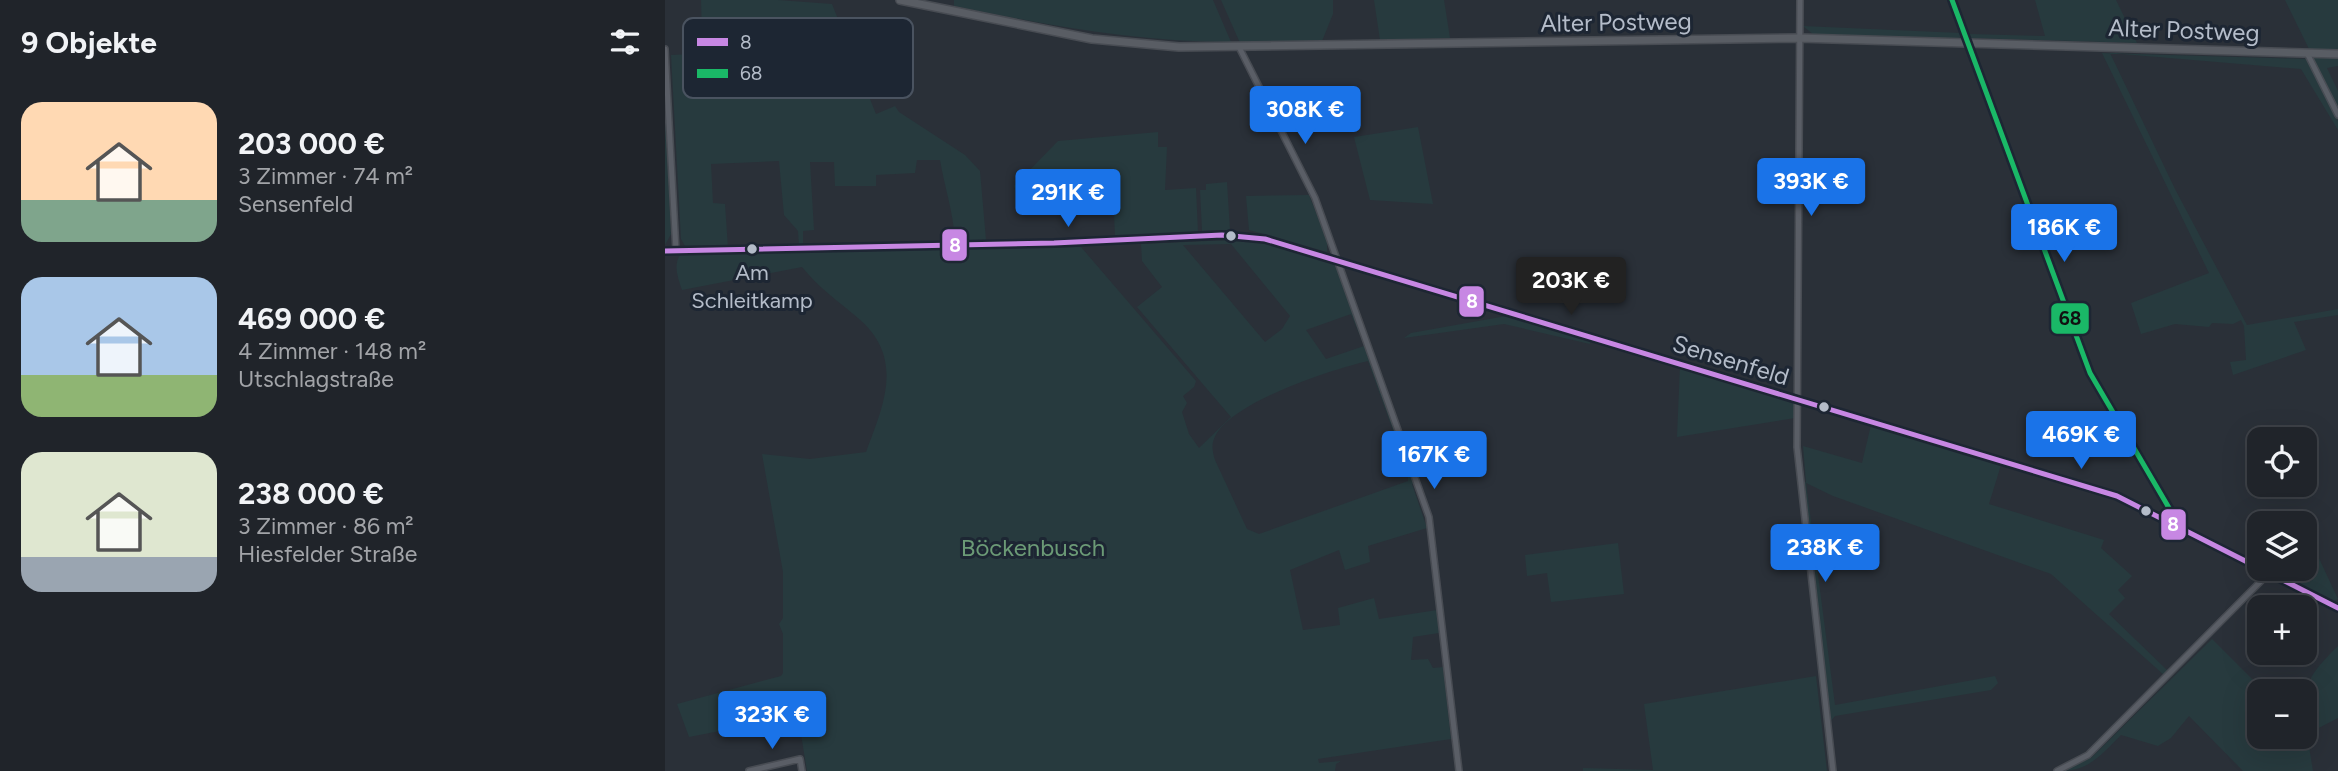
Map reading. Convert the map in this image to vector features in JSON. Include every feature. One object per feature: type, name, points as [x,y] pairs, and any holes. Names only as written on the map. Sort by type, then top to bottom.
[{"type":"main road","name":"Alter Postweg","points":[[899,0],[1092,39],[1156,46],[1799,38],[2338,54]]},
{"type":"street","points":[[1800,0],[1798,460],[1833,771]]},
{"type":"street","points":[[1952,0],[2090,373],[2179,526]]},
{"type":"street","points":[[1239,47],[1315,198],[1429,517],[1459,771]]},
{"type":"street","points":[[665,49],[675,251]]},
{"type":"street","points":[[2307,53],[2338,116]]},
{"type":"street","name":"Sensenfeld","points":[[665,251],[1054,243],[1231,235],[1265,239],[2117,496],[2247,562]]},
{"type":"street","points":[[2057,771],[2094,750],[2262,581]]},
{"type":"street","name":"Sensenfeld","points":[[2283,581],[2338,608]]},
{"type":"street","points":[[749,771],[800,759],[802,771]]},
{"type":"green space","points":[[701,0],[778,0],[832,4],[838,18],[702,18]]},
{"type":"green space","points":[[954,0],[1213,0],[1231,42],[1161,39],[1092,31],[954,6]]},
{"type":"green space","points":[[1221,0],[1333,0],[1333,14],[1322,41],[1240,43]]},
{"type":"green space","points":[[1374,0],[1444,0],[1450,38],[1380,40]]},
{"type":"green space","points":[[2035,0],[2116,0],[2137,43],[1970,38],[1969,34],[2045,36]]},
{"type":"green space","points":[[2285,0],[2338,0],[2338,49],[2309,49]]},
{"type":"green space","points":[[1803,26],[1961,33],[1962,36],[1957,39],[1814,35]]},
{"type":"green space","points":[[2102,53],[2110,53],[2175,189],[2247,325],[2338,309],[2338,315],[2294,322],[2306,350],[2233,375],[2230,362],[2246,360],[2244,326],[2241,320],[2233,324],[2212,323],[2209,327],[2175,324],[2141,334],[2131,303],[2209,273]]},
{"type":"green space","points":[[2114,53],[2308,59],[2338,121],[2338,130],[2301,69]]},
{"type":"green space","points":[[683,54],[683,98],[870,98],[876,114],[895,106],[899,112],[965,155],[980,171],[986,240],[955,240],[940,160],[917,160],[915,173],[876,175],[876,186],[835,186],[834,162],[810,162],[814,230],[803,231],[803,246],[799,246],[798,231],[784,215],[779,161],[711,164],[713,203],[725,204],[728,248],[685,246],[681,239],[671,55]]},
{"type":"green space","points":[[2313,57],[2338,58],[2338,66],[2327,68],[2338,91],[2338,112]]},
{"type":"green space","points":[[665,108],[671,234],[665,245]]},
{"type":"green space","points":[[1418,127],[1433,204],[1370,200],[1354,137]]},
{"type":"green space","points":[[1158,132],[1158,147],[1167,147],[1165,190],[1196,188],[1198,232],[1115,236],[1113,193],[1020,199],[1014,186],[1058,141]]},
{"type":"green space","points":[[1227,182],[1230,230],[1202,231],[1200,190],[1206,190],[1206,184]]},
{"type":"green space","points":[[1309,195],[1327,240],[1327,252],[1249,230],[1246,196]]},
{"type":"green space","name":"Böckenbusch","points":[[1251,239],[1328,260],[1337,266],[1362,332],[1360,336],[1351,314],[1306,330],[1326,359],[1364,346],[1415,483],[1412,484],[1427,528],[1368,546],[1370,562],[1345,570],[1339,550],[1290,570],[1303,630],[1340,625],[1338,608],[1374,598],[1379,619],[1437,610],[1439,633],[1413,637],[1411,660],[1428,659],[1433,668],[1443,667],[1451,739],[1318,759],[1319,763],[1341,761],[1336,764],[1335,771],[807,771],[798,716],[689,737],[677,704],[781,676],[783,673],[783,634],[779,624],[783,618],[783,572],[762,454],[810,459],[866,452],[884,399],[886,365],[882,349],[873,333],[802,267],[682,290],[677,268],[680,255],[1081,247],[1196,381],[1194,387],[1183,396],[1187,403],[1182,412],[1189,434],[1199,448],[1231,417],[1137,307],[1162,287],[1142,261],[1141,244]],"holes":[[[1231,244],[1290,316],[1282,329],[1265,342],[1183,245]],[[1368,361],[1408,472],[1408,481],[1259,534],[1247,529],[1215,460],[1213,442],[1223,426],[1239,413],[1283,390]]]},
{"type":"green space","points":[[1506,316],[1590,340],[1590,344],[1504,324],[1404,338],[1411,333]]},
{"type":"green space","points":[[1680,365],[1795,398],[1795,418],[1677,437]]},
{"type":"green space","points":[[1871,425],[2001,465],[1989,504],[2104,540],[2101,548],[2132,576],[2118,590],[2125,598],[2109,614],[2168,671],[2164,675],[2051,574],[1833,496],[1806,483],[1835,705],[1995,676],[1998,683],[1991,690],[1835,716],[1830,722],[1802,483],[1806,482],[1803,446],[1862,463]]},
{"type":"green space","points":[[1618,543],[1624,594],[1551,602],[1547,573],[1527,576],[1525,555]]},
{"type":"green space","points":[[2317,554],[2338,599],[2332,602],[2291,581],[2317,581]]},
{"type":"green space","points":[[2212,639],[2252,679],[2247,679],[2247,749],[2309,749],[2313,771],[2243,771],[2189,716],[2171,738],[2158,746],[2121,735],[2088,764],[2062,771],[2091,758]]},
{"type":"green space","points":[[2338,646],[2338,718],[2317,729],[2317,679],[2310,679]]},
{"type":"green space","points":[[1816,676],[1827,771],[1583,771],[1583,768],[1653,770],[1644,704]]},
{"type":"transit line","name":"68","points":[[1952,0],[2090,373],[2179,525]]},
{"type":"transit line","name":"8","points":[[665,251],[1054,243],[1222,235],[1265,239],[2117,496],[2338,608]]},
{"type":"place","name":"Am Schleitkamp","points":[[752,249]]}]
